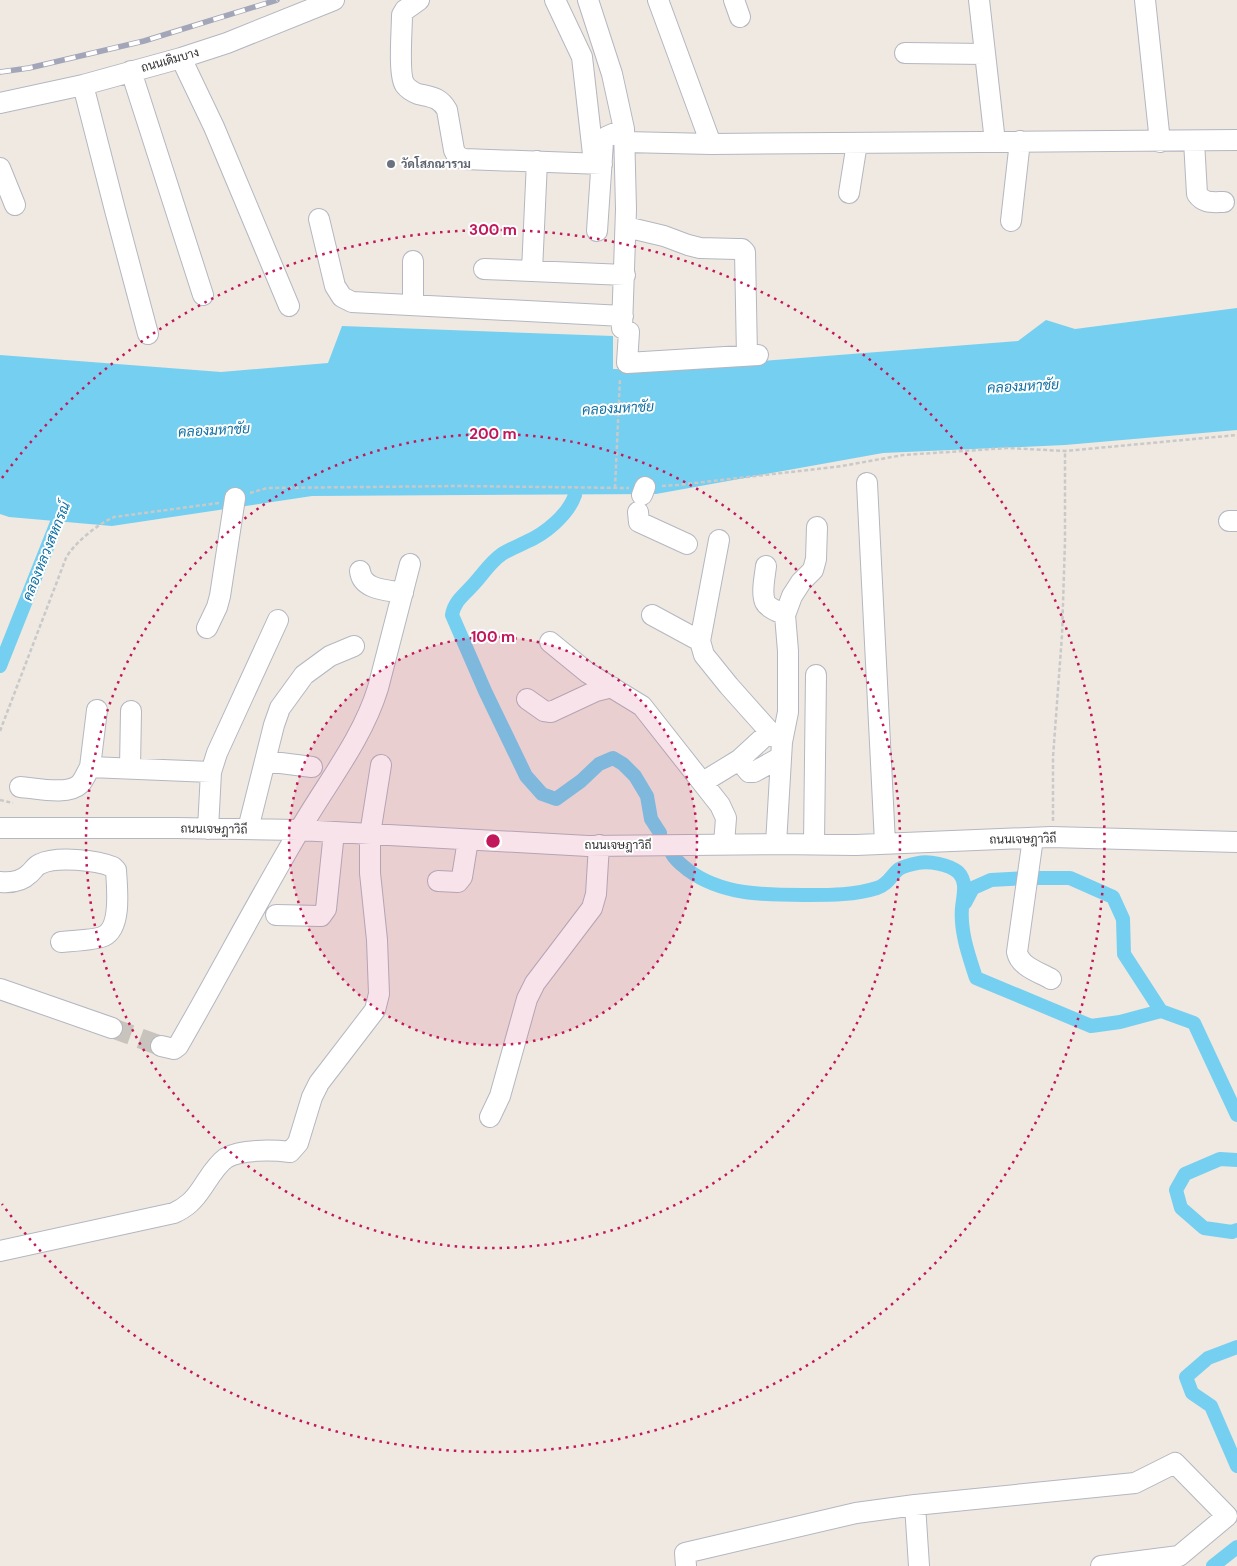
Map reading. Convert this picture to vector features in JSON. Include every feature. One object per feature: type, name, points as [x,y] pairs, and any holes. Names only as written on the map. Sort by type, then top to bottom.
[{"type":"street","name":"ถนนเดิมบาง","points":[[0,103],[83,85],[181,58],[227,43],[334,0]]},
{"type":"street","points":[[419,0],[410,5],[402,16],[401,70],[404,84],[415,93],[436,98],[444,104],[457,156],[464,159],[598,163]]},
{"type":"street","points":[[555,0],[582,57],[598,163],[597,231]]},
{"type":"street","points":[[588,0],[612,74],[624,136],[626,227],[622,328],[629,332],[626,362],[628,364],[753,355],[745,252],[742,249],[700,248],[664,236],[626,227]]},
{"type":"street","points":[[658,0],[711,144]]},
{"type":"street","points":[[979,0],[995,142]]},
{"type":"street","points":[[1145,0],[1160,142]]},
{"type":"street","points":[[905,53],[985,54]]},
{"type":"street","points":[[181,58],[218,136],[289,306]]},
{"type":"street","points":[[131,71],[203,296]]},
{"type":"street","points":[[83,85],[148,334]]},
{"type":"street","points":[[598,163],[606,137],[624,136],[711,144],[1237,140]]},
{"type":"street","points":[[1194,141],[1197,194],[1200,199],[1206,202],[1224,202]]},
{"type":"street","points":[[1011,221],[1020,142]]},
{"type":"street","points":[[850,193],[857,143]]},
{"type":"street","points":[[532,271],[537,161]]},
{"type":"street","points":[[0,168],[15,205]]},
{"type":"street","points":[[319,219],[335,286],[342,297],[352,302],[623,316]]},
{"type":"street","points":[[413,305],[414,261]]},
{"type":"street","points":[[484,269],[625,275]]},
{"type":"street","points":[[867,483],[885,843]]},
{"type":"street","points":[[207,628],[220,596],[235,498]]},
{"type":"street","points":[[642,498],[638,522],[687,544]]},
{"type":"street","points":[[739,760],[749,772],[754,772],[775,745],[788,712],[788,651],[785,615],[792,596],[801,582],[813,570],[816,559],[817,527]]},
{"type":"street","points":[[719,540],[700,641],[704,655],[771,733],[775,745],[776,844]]},
{"type":"street","points":[[161,1046],[174,1049],[178,1046],[299,830],[349,750],[374,702],[410,564]]},
{"type":"street","points":[[766,566],[765,602],[785,615]]},
{"type":"street","points":[[360,570],[364,581],[371,586],[402,593]]},
{"type":"street","points":[[652,615],[700,641]]},
{"type":"street","points":[[208,828],[211,772],[224,736],[278,620]]},
{"type":"street","points":[[550,642],[588,673],[642,706],[720,805],[726,818],[724,844]]},
{"type":"street","points":[[248,829],[274,724],[280,708],[304,675],[330,656],[354,646]]},
{"type":"street","points":[[814,844],[816,675]]},
{"type":"street","points":[[527,698],[544,711],[551,712],[596,691],[612,688]]},
{"type":"street","points":[[19,795],[72,789],[80,784],[90,767],[97,710]]},
{"type":"street","points":[[130,768],[132,711]]},
{"type":"street","points":[[703,782],[739,760],[775,745]]},
{"type":"street","points":[[265,761],[312,767]]},
{"type":"street","points":[[0,1251],[174,1213],[192,1202],[225,1159],[236,1153],[279,1150],[290,1152],[298,1143],[312,1097],[319,1083],[375,1010],[379,994],[377,940],[370,874],[370,834],[381,765]]},
{"type":"street","points":[[90,767],[211,772]]},
{"type":"street","name":"ถนนเจษฎาวิถี","points":[[0,828],[299,830],[468,840],[599,845],[856,845],[1042,838],[1237,842]]},
{"type":"street","points":[[82,860],[84,829]]},
{"type":"street","points":[[276,915],[321,916],[326,909],[334,832]]},
{"type":"street","points":[[1042,838],[1017,952],[1019,960],[1026,966],[1051,979]]},
{"type":"street","points":[[438,881],[458,882],[462,877],[468,840]]},
{"type":"street","points":[[490,1117],[500,1096],[527,999],[535,983],[592,908],[596,894],[599,845]]},
{"type":"street","points":[[0,882],[14,882],[22,879],[42,863],[82,860],[107,865],[116,870],[116,919],[112,929],[103,937],[61,942]]},
{"type":"street","points":[[0,989],[112,1028]]},
{"type":"street","points":[[686,1566],[685,1554],[856,1513],[915,1505],[1135,1483],[1174,1463],[1227,1516],[1179,1556],[1101,1566]]},
{"type":"street","points":[[915,1505],[919,1566]]},
{"type":"path","points":[[0,731],[66,558],[75,545],[107,520],[114,517],[217,503],[267,488],[459,486],[615,488],[621,369]]},
{"type":"path","points":[[642,498],[678,486],[842,466],[903,455],[1008,448],[1066,450],[1237,435]]},
{"type":"path","points":[[1042,838],[1053,826],[1053,758],[1062,635],[1066,450]]},
{"type":"path","points":[[0,800],[19,795]]},
{"type":"water","name":"คลองมหาชัย","points":[[1237,308],[1237,430],[1065,445],[883,453],[656,494],[312,496],[112,526],[9,517],[0,514],[0,355],[221,372],[328,363],[342,326],[613,336],[613,369],[647,370],[1018,341],[1046,320],[1075,329]]},
{"type":"waterway","points":[[575,495],[567,510],[548,529],[533,539],[505,552],[493,561],[459,600],[452,615],[485,691],[526,776],[542,794],[556,799],[581,781],[599,764],[613,758],[623,764],[635,776],[647,796],[651,819],[660,833]]},
{"type":"waterway","name":"คลองหลวงสหกรณ์","points":[[0,666],[64,505]]},
{"type":"waterway","points":[[672,854],[688,870],[716,885],[746,892],[777,895],[834,895],[860,892],[881,886],[896,871],[906,866],[922,862],[944,865],[958,872],[963,880],[962,926],[976,978],[1091,1026],[1120,1022],[1161,1011]]},
{"type":"waterway","points":[[965,903],[973,888],[991,880],[1027,878],[1070,878],[1113,897],[1123,919],[1124,954],[1161,1011],[1194,1023],[1237,1115]]},
{"type":"waterway","points":[[1237,1160],[1220,1159],[1185,1174],[1176,1190],[1181,1208],[1204,1228],[1232,1232],[1237,1230]]},
{"type":"waterway","points":[[1237,1347],[1208,1358],[1186,1377],[1192,1393],[1211,1406],[1237,1466]]},
{"type":"waterway","points":[[1213,1566],[1237,1547]]},
{"type":"tunnel","points":[[112,1028],[161,1046]]},
{"type":"railway","points":[[0,72],[29,68],[144,41],[277,0]]},
{"type":"place","name":"วัดโสภณาราม","points":[[391,164]]}]
